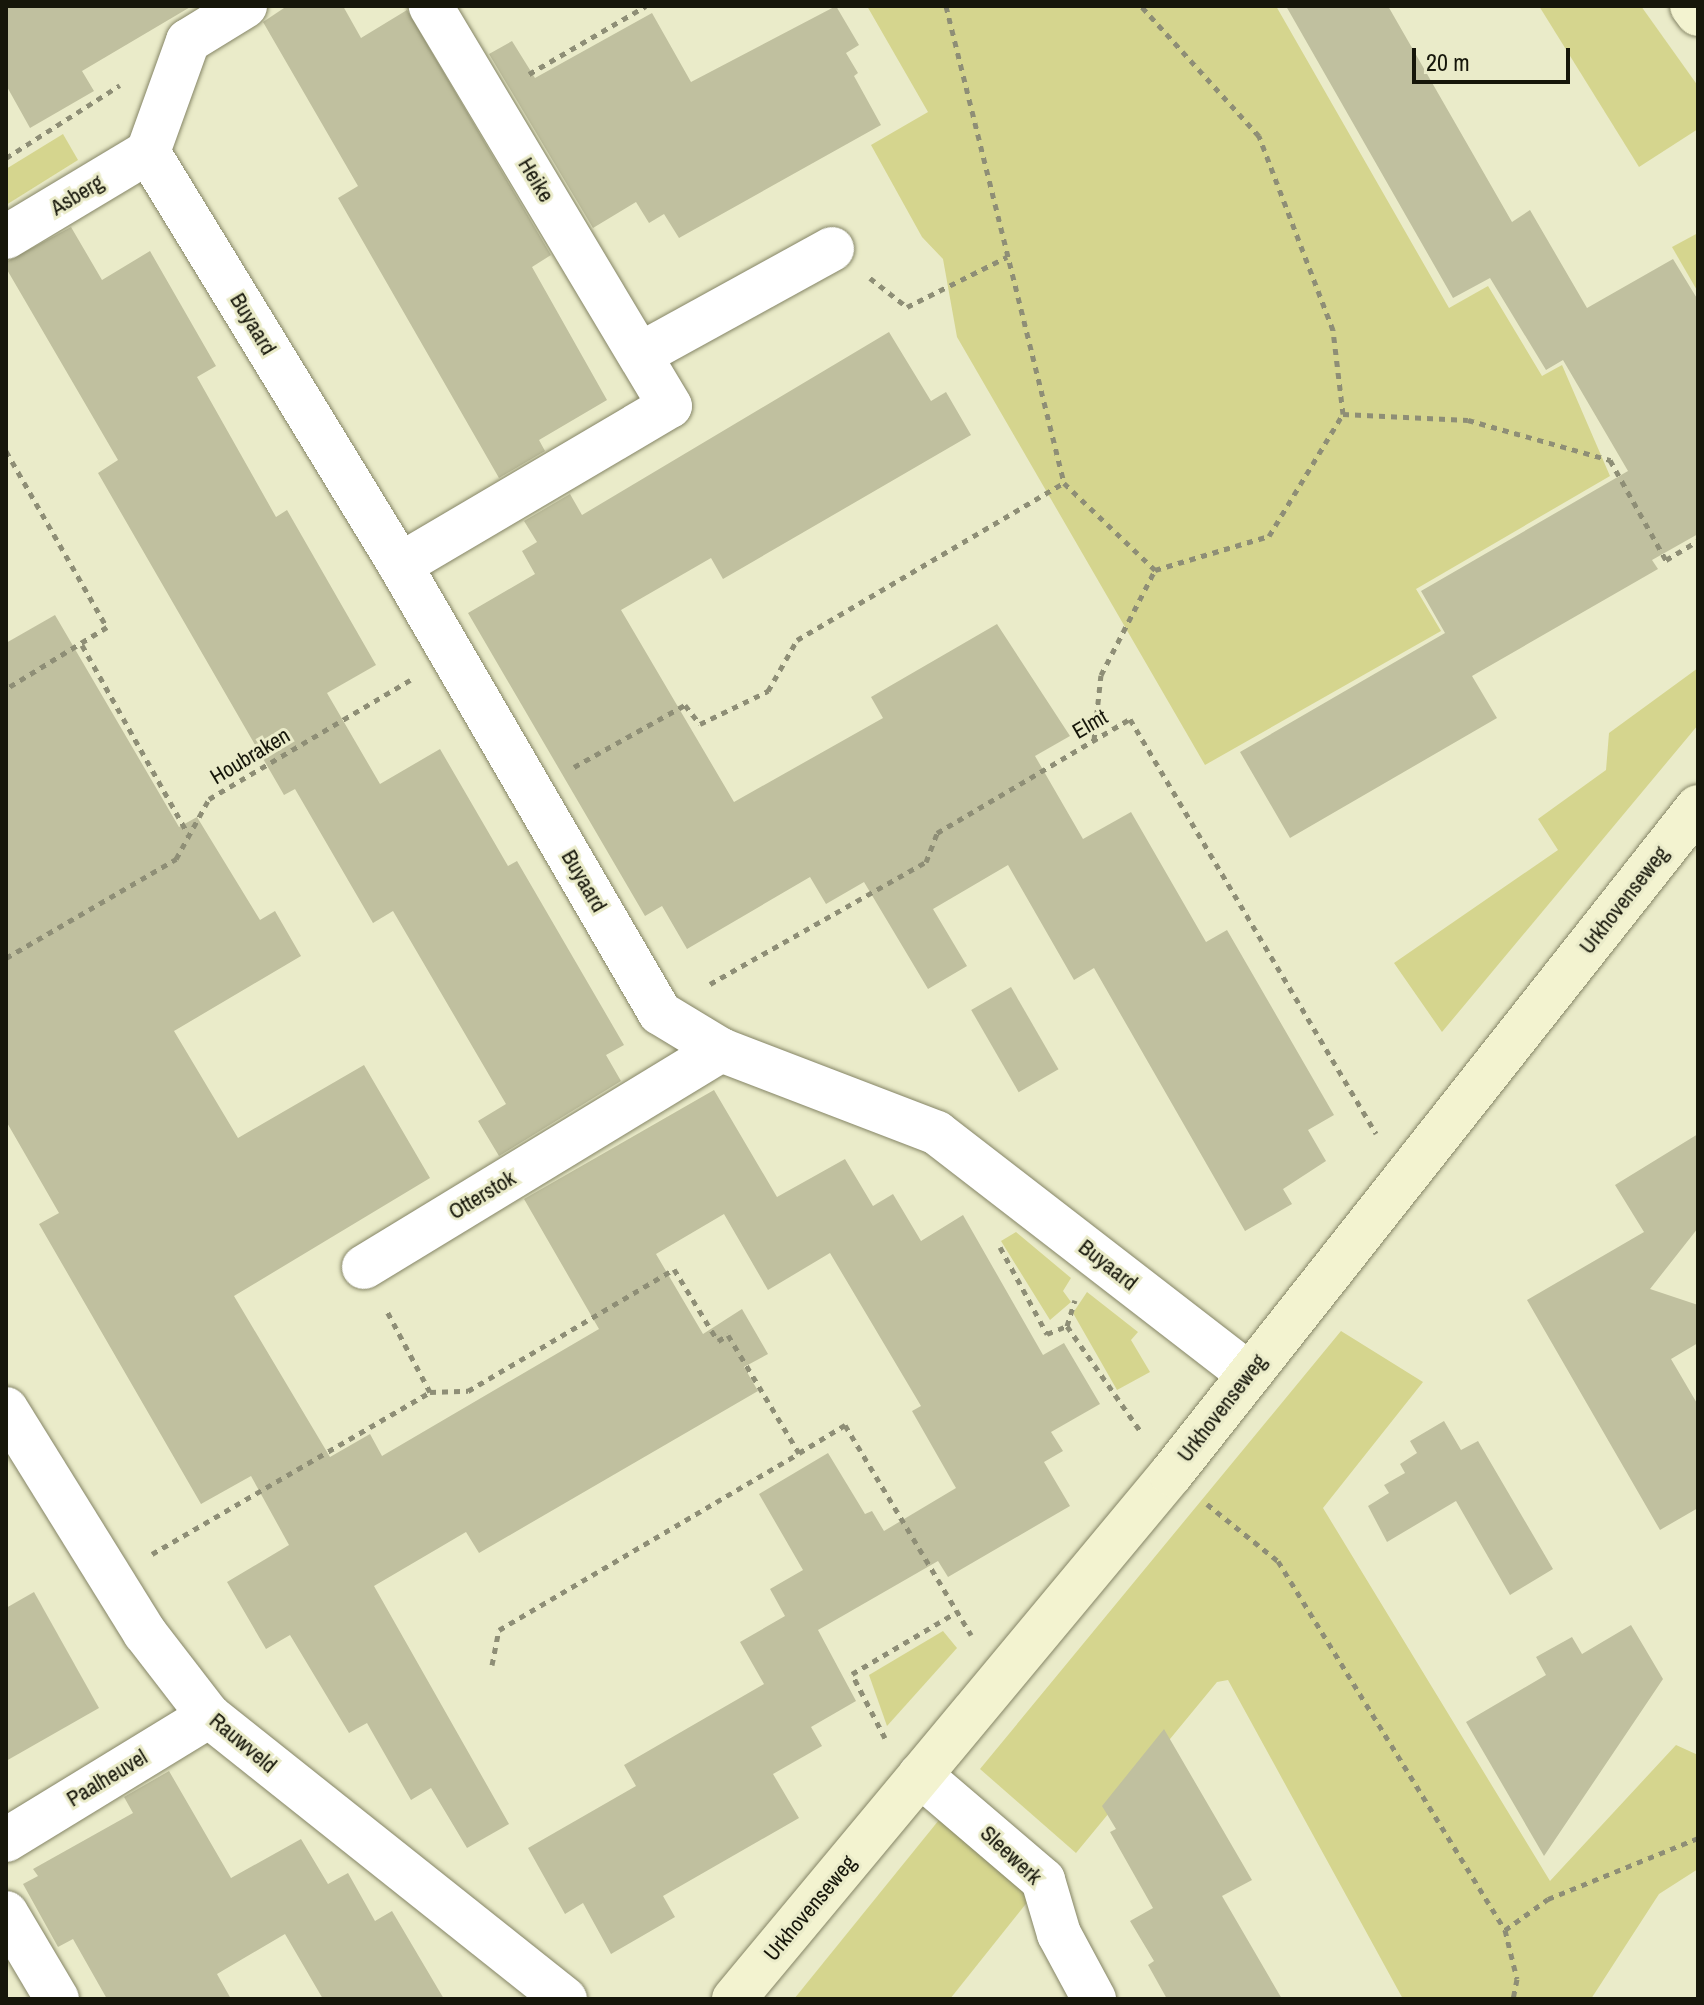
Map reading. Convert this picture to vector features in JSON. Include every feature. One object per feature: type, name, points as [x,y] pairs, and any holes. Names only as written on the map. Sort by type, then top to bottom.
[{"type":"street","points":[[148,152],[188,41],[245,6]]},
{"type":"street","name":"Heike","points":[[400,565],[670,406],[431,6]]},
{"type":"street","points":[[1692,6],[1698,14]]},
{"type":"street","name":"Asberg","points":[[6,237],[148,152]]},
{"type":"street","name":"Buyaard","points":[[148,152],[400,565],[660,1013],[721,1050],[927,1126],[1248,1373]]},
{"type":"street","points":[[641,354],[832,249]]},
{"type":"street","name":"Urkhovenseweg","points":[[734,1999],[1171,1474],[1698,807]]},
{"type":"street","name":"Otterstok","points":[[364,1267],[721,1050]]},
{"type":"street","name":"Rauwveld","points":[[6,1409],[110,1579],[209,1716],[565,1999]]},
{"type":"street","name":"Paalheuvel","points":[[6,1840],[209,1716]]},
{"type":"street","name":"Sleewerk","points":[[920,1775],[1043,1880],[1059,1934],[1094,1999]]},
{"type":"street","points":[[6,1913],[57,1999]]},
{"type":"path","points":[[487,98],[646,6]]},
{"type":"path","points":[[946,6],[1064,483],[1155,570]]},
{"type":"path","points":[[1094,740],[1101,675],[1155,570],[1269,536],[1343,414],[1333,330],[1259,136],[1141,6]]},
{"type":"path","points":[[6,158],[123,83]]},
{"type":"path","points":[[832,249],[907,307],[1007,257]]},
{"type":"path","points":[[1343,414],[1468,420],[1610,460],[1666,560],[1698,541]]},
{"type":"path","points":[[6,451],[107,627],[6,689]]},
{"type":"path","points":[[532,791],[685,705],[700,724],[768,691],[797,640],[1064,483]]},
{"type":"path","points":[[82,645],[189,836]]},
{"type":"path","name":"Houbraken","points":[[6,958],[176,859],[209,799],[453,655]]},
{"type":"path","name":"Elmt","points":[[660,1013],[926,862],[937,833],[1130,719],[1403,1179]]},
{"type":"path","points":[[996,1240],[1047,1334],[1067,1326],[1171,1474],[1278,1561],[1505,1930],[1517,1979],[1513,1999]]},
{"type":"path","points":[[364,1267],[430,1392]]},
{"type":"path","points":[[110,1579],[430,1392],[468,1391],[674,1269],[718,1341],[728,1335],[799,1453]]},
{"type":"path","points":[[492,1665],[499,1630],[845,1425],[998,1680]]},
{"type":"path","points":[[920,1775],[884,1737],[852,1674],[957,1612]]},
{"type":"path","points":[[1505,1930],[1548,1899],[1698,1838]]},
{"type":"shaded area","points":[[867,6],[1276,6],[1449,308],[1488,286],[1542,376],[1562,365],[1610,476],[1416,589],[1441,631],[1205,765],[957,337],[943,259],[922,237],[871,145],[928,112]]},
{"type":"shaded area","points":[[1539,6],[1641,6],[1698,86],[1698,129],[1639,167]]},
{"type":"shaded area","points":[[63,134],[78,160],[6,205],[6,169]]},
{"type":"shaded area","points":[[1698,233],[1698,292],[1672,247]]},
{"type":"shaded area","points":[[1698,668],[1698,725],[1442,1032],[1394,963],[1558,850],[1538,819],[1606,770],[1609,733]]},
{"type":"shaded area","points":[[1016,1232],[1071,1278],[1063,1291],[1071,1302],[1050,1320],[1001,1241]]},
{"type":"shaded area","points":[[1087,1292],[1138,1332],[1131,1340],[1150,1372],[1117,1390],[1073,1313]]},
{"type":"shaded area","points":[[1341,1331],[1423,1382],[1323,1508],[1550,1881],[1676,1745],[1698,1755],[1698,1869],[1659,1894],[1591,1999],[1403,1999],[1228,1680],[1217,1682],[1076,1853],[980,1769]]},
{"type":"shaded area","points":[[943,1631],[957,1648],[887,1726],[869,1675]]},
{"type":"shaded area","points":[[943,1815],[1033,1895],[950,1999],[794,1999]]},
{"type":"building","points":[[6,6],[192,6],[82,71],[94,91],[30,128],[6,85]]},
{"type":"building","points":[[287,6],[343,6],[361,38],[407,10],[551,255],[532,267],[607,400],[539,440],[545,451],[499,478],[338,198],[358,186],[263,22]]},
{"type":"building","points":[[836,6],[859,45],[846,53],[858,73],[854,76],[881,125],[679,238],[664,214],[649,223],[636,202],[593,228],[489,54],[512,41],[535,78],[652,13],[691,82]]},
{"type":"building","points":[[1286,6],[1388,6],[1512,222],[1530,210],[1587,308],[1673,259],[1698,300],[1698,534],[1652,560],[1658,569],[1472,676],[1497,718],[1290,838],[1240,752],[1445,633],[1421,591],[1628,471],[1563,360],[1546,370],[1490,278],[1453,298]]},
{"type":"building","points":[[71,227],[102,280],[150,251],[216,366],[197,377],[276,517],[287,510],[376,665],[327,693],[380,784],[440,749],[508,866],[517,861],[624,1045],[606,1055],[621,1081],[499,1156],[478,1121],[506,1104],[393,911],[373,923],[295,789],[284,795],[98,473],[118,460],[6,268],[6,262]]},
{"type":"building","points":[[889,332],[931,401],[946,392],[971,435],[723,579],[711,558],[621,610],[734,802],[883,718],[871,697],[997,624],[1070,736],[1035,756],[1083,839],[1131,812],[1206,942],[1227,930],[1334,1115],[1308,1130],[1326,1161],[1283,1189],[1292,1204],[1245,1231],[1094,968],[1074,980],[1008,865],[933,909],[967,966],[928,989],[864,882],[826,904],[810,877],[687,949],[662,906],[645,916],[468,613],[535,574],[522,551],[537,542],[524,521],[570,494],[582,515]]},
{"type":"building","points":[[55,615],[179,827],[197,817],[260,920],[275,911],[301,956],[174,1031],[238,1138],[364,1065],[430,1178],[234,1296],[330,1457],[370,1434],[382,1456],[599,1329],[524,1199],[714,1090],[777,1197],[845,1159],[873,1206],[893,1194],[921,1241],[963,1215],[1043,1355],[1064,1343],[1100,1404],[1051,1432],[1063,1451],[1044,1462],[1070,1506],[948,1577],[938,1561],[818,1630],[856,1701],[811,1727],[822,1746],[773,1774],[799,1818],[663,1896],[675,1917],[611,1954],[583,1903],[565,1914],[528,1848],[636,1786],[624,1765],[764,1684],[740,1642],[785,1616],[770,1589],[803,1570],[759,1494],[828,1453],[865,1514],[872,1511],[884,1531],[956,1488],[912,1411],[921,1406],[830,1253],[768,1290],[724,1214],[656,1254],[703,1334],[742,1309],[768,1354],[744,1367],[758,1391],[479,1553],[466,1532],[374,1586],[509,1824],[467,1848],[431,1788],[411,1800],[367,1723],[349,1733],[290,1635],[266,1649],[227,1582],[289,1545],[251,1476],[201,1504],[39,1224],[59,1213],[6,1121],[6,643]]},
{"type":"building","points":[[1011,987],[1058,1069],[1019,1092],[971,1010]]},
{"type":"building","points":[[1698,1134],[1698,1228],[1650,1289],[1698,1305],[1698,1343],[1671,1359],[1698,1405],[1698,1508],[1660,1530],[1527,1300],[1644,1232],[1615,1185]]},
{"type":"building","points":[[1444,1421],[1461,1450],[1478,1441],[1553,1569],[1510,1595],[1456,1501],[1387,1542],[1368,1506],[1389,1493],[1384,1485],[1405,1473],[1400,1464],[1417,1453],[1410,1441]]},
{"type":"building","points":[[34,1592],[99,1708],[6,1761],[6,1608]]},
{"type":"building","points":[[1631,1625],[1663,1679],[1544,1856],[1466,1722],[1546,1675],[1536,1657],[1572,1637],[1582,1654]]},
{"type":"building","points":[[1164,1729],[1252,1880],[1222,1896],[1282,1999],[1167,1999],[1148,1965],[1154,1961],[1130,1921],[1153,1908],[1110,1832],[1116,1829],[1102,1806]]},
{"type":"building","points":[[169,1771],[231,1878],[301,1839],[328,1884],[348,1873],[375,1921],[392,1911],[444,1999],[323,1999],[285,1934],[217,1974],[231,1999],[107,1999],[73,1939],[58,1947],[23,1884],[38,1876],[33,1869],[133,1813],[124,1797]]}]
